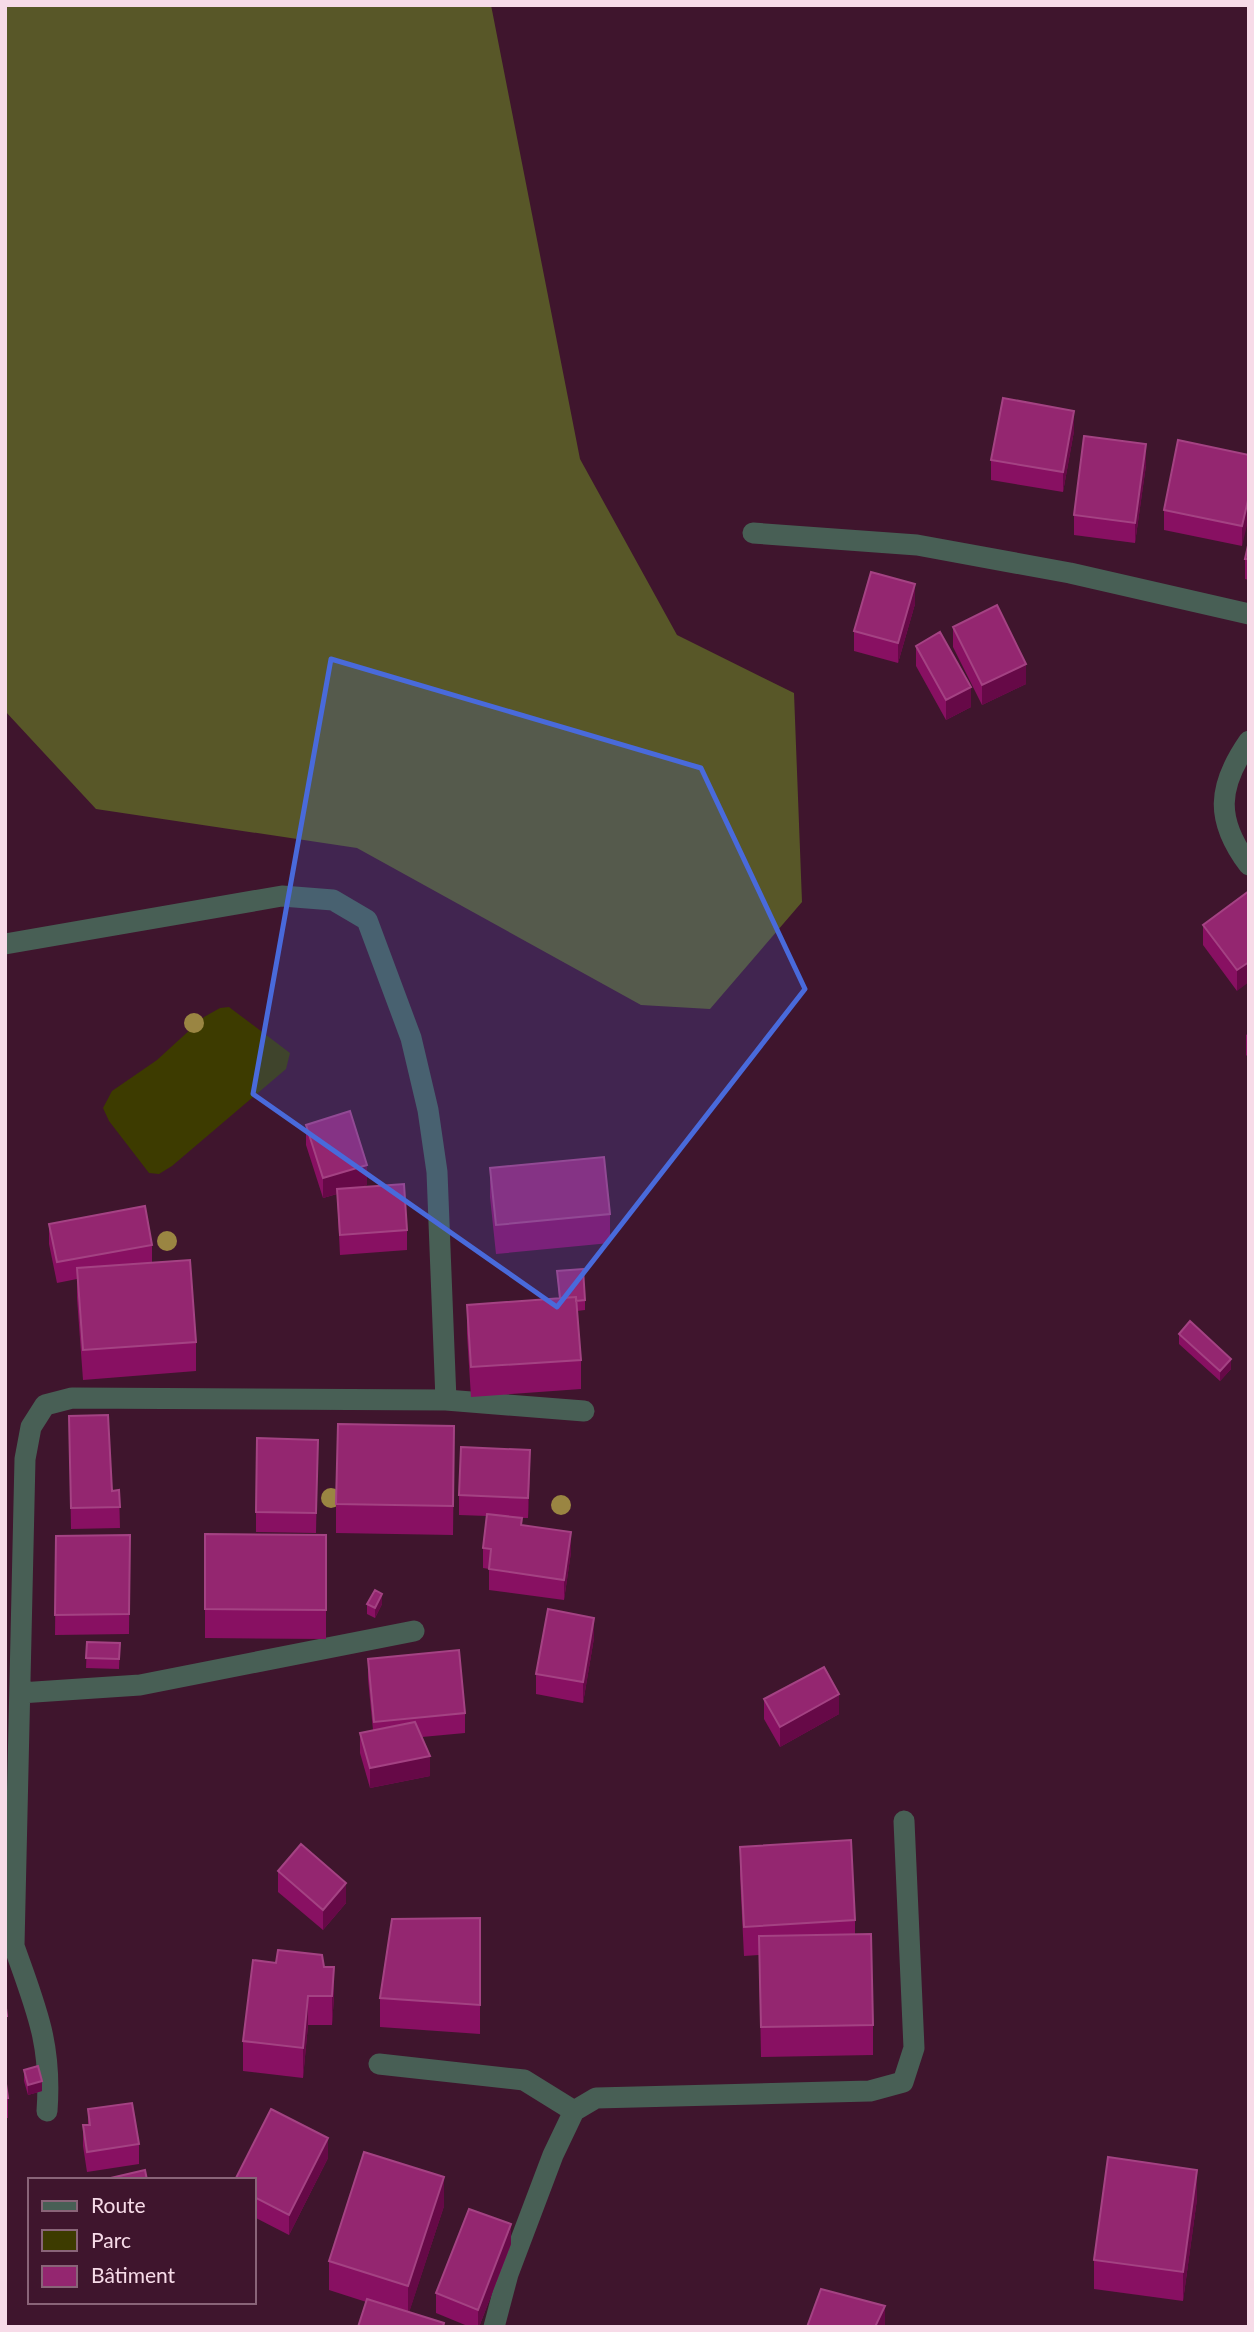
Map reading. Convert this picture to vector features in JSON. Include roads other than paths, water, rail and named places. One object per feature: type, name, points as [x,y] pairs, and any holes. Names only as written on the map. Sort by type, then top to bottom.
[{"type":"street","points":[[753,533],[917,545],[1070,573],[1249,614]]},
{"type":"street","points":[[1249,741],[1231,767],[1222,808],[1234,845],[1249,865]]},
{"type":"street","points":[[5,944],[282,896],[332,900],[367,920],[411,1038],[428,1110],[437,1172],[446,1400]]},
{"type":"street","points":[[47,2111],[49,2059],[45,2036],[10,1947],[20,1693],[25,1459],[31,1426],[45,1405],[72,1398],[446,1400],[584,1411]]},
{"type":"street","points":[[20,1693],[140,1685],[414,1631]]},
{"type":"street","points":[[494,2327],[517,2250],[552,2155],[574,2111],[596,2098],[870,2091],[904,2082],[914,2048],[904,1821]]},
{"type":"street","points":[[379,2064],[524,2080],[574,2111]]}]
